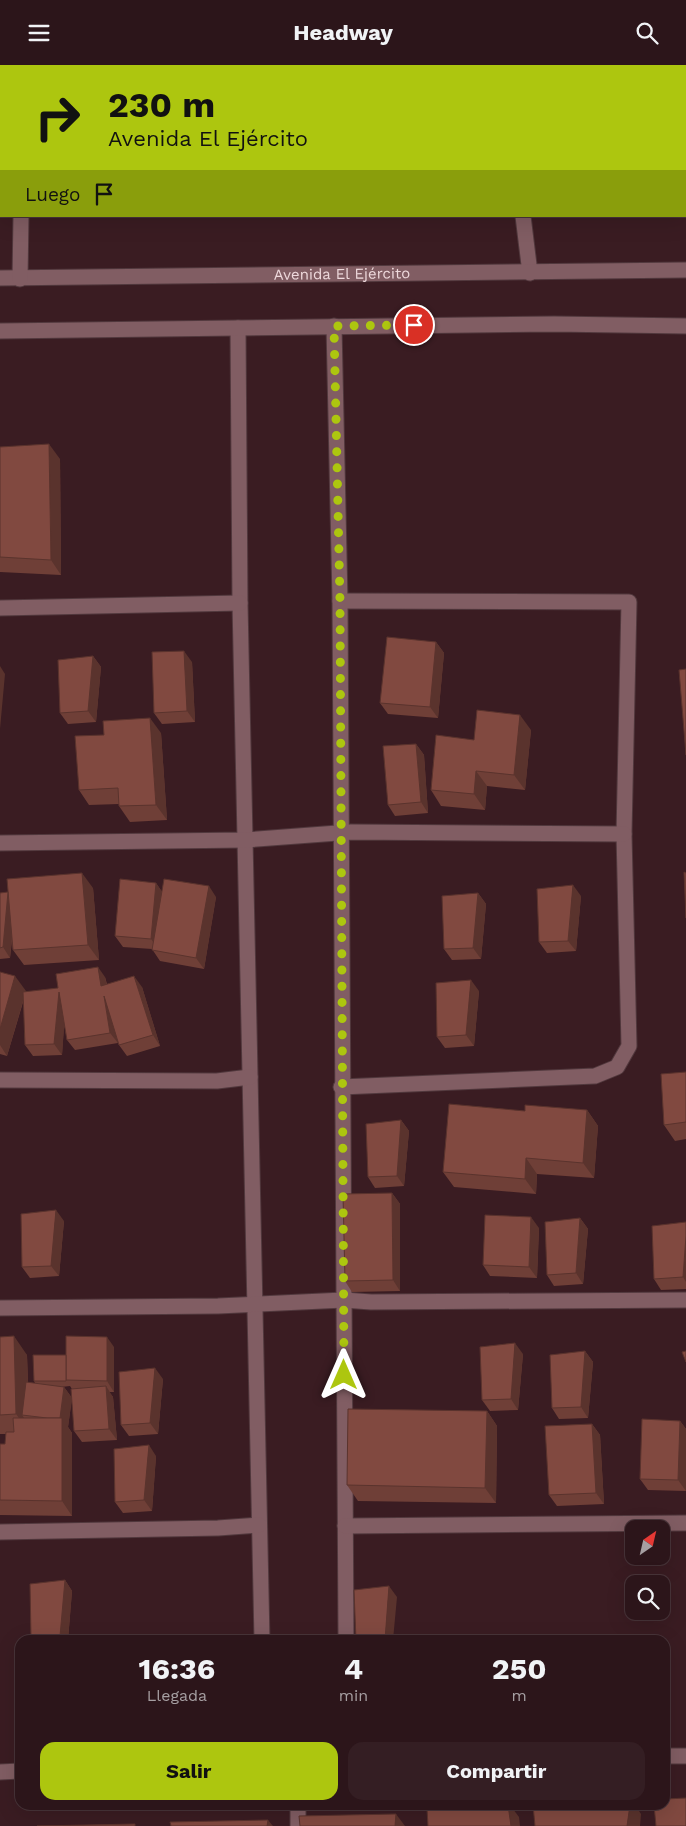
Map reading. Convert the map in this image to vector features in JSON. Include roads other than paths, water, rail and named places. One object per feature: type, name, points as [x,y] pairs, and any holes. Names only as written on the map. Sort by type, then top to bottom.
[{"type":"street","points":[[20,279],[21,217]]},
{"type":"street","points":[[523,217],[530,273]]},
{"type":"street","name":"Avenida El Ejército","points":[[0,278],[686,270]]},
{"type":"street","points":[[0,331],[334,326],[686,325]]},
{"type":"street","points":[[334,326],[340,601],[341,1087],[346,1635]]},
{"type":"street","points":[[238,328],[240,603],[262,1635]]},
{"type":"street","points":[[340,601],[629,602],[624,834],[629,1046],[617,1067],[595,1076],[341,1087]]},
{"type":"street","points":[[0,608],[240,603]]},
{"type":"street","points":[[0,843],[245,840],[351,832],[624,834]]},
{"type":"street","points":[[0,1080],[217,1081],[250,1077]]},
{"type":"street","points":[[0,1308],[218,1305],[254,1302],[344,1300],[371,1302],[686,1300]]},
{"type":"street","points":[[345,1527],[686,1523]]},
{"type":"street","points":[[0,1532],[218,1528],[259,1525]]},
{"type":"street","points":[[670,1756],[686,1756]]},
{"type":"street","points":[[0,1771],[15,1771]]},
{"type":"street","points":[[298,1810],[298,1826]]}]
